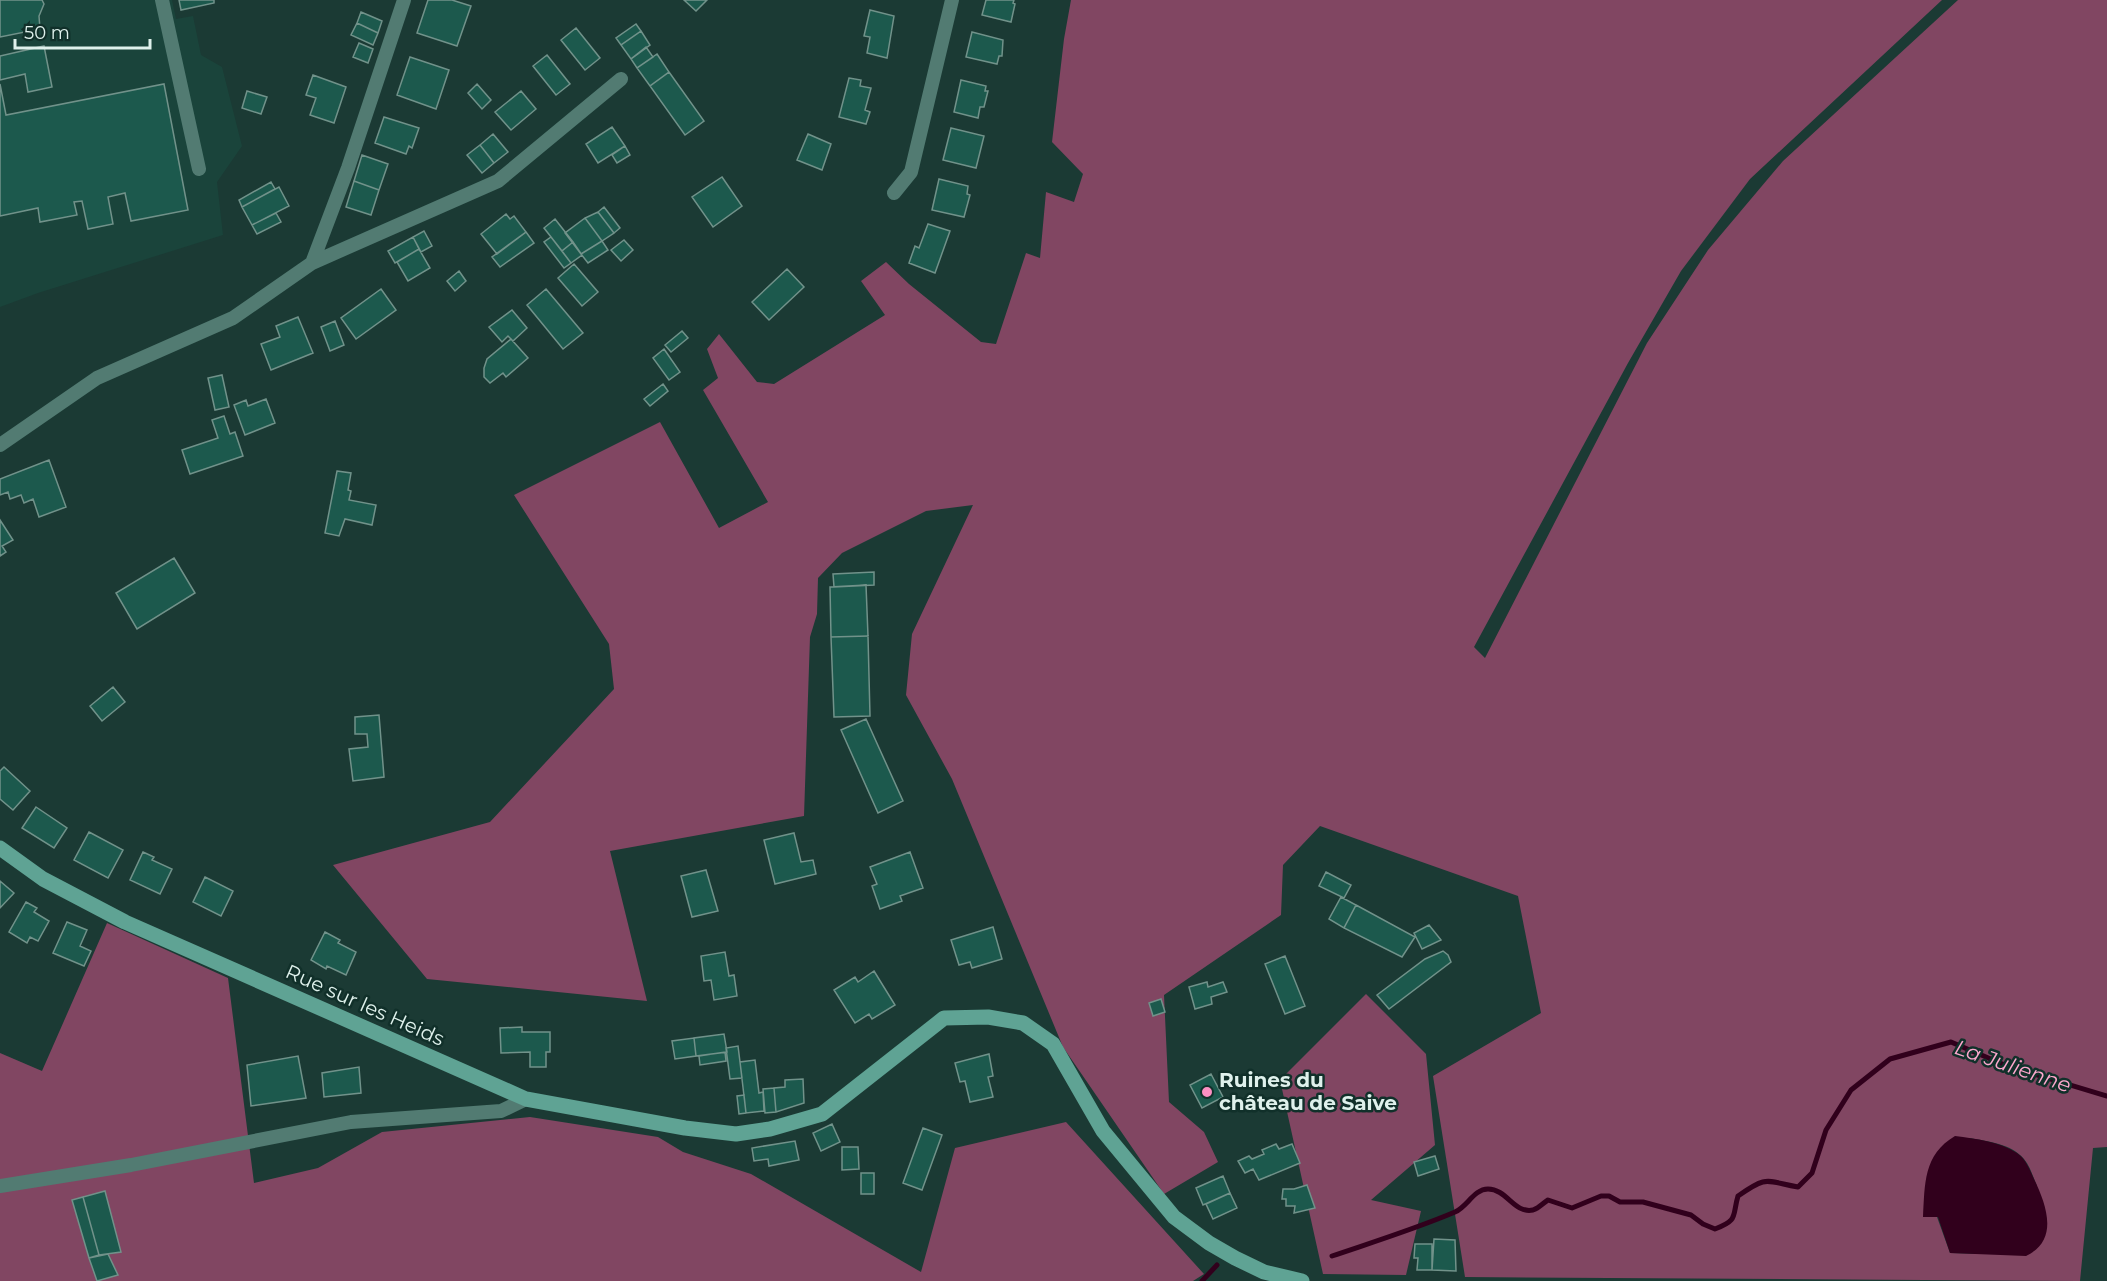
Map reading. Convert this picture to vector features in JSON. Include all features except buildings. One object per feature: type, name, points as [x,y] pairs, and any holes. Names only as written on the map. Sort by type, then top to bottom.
[{"type":"street","points":[[162,0],[199,169]]},
{"type":"street","points":[[312,262],[348,168],[404,0]]},
{"type":"street","points":[[894,193],[911,172],[952,0]]},
{"type":"street","points":[[0,445],[97,378],[233,318],[312,262],[498,181],[621,79]]},
{"type":"street","name":"Rue sur les Heids","points":[[0,848],[43,879],[125,922],[526,1100],[685,1128],[736,1134],[770,1130],[822,1114],[945,1018],[988,1017],[1023,1023],[1053,1044],[1103,1131],[1174,1217],[1209,1243],[1265,1276],[1302,1281]]},
{"type":"street","points":[[0,1186],[131,1165],[351,1122],[501,1111],[526,1100]]},
{"type":"shaded area","points":[[0,0],[172,0],[176,19],[193,16],[201,55],[222,67],[242,146],[217,182],[223,235],[0,307]]},
{"type":"shaded area","points":[[1071,0],[1942,0],[1750,179],[1681,271],[1628,363],[1474,647],[1485,658],[1647,343],[1708,250],[1783,161],[1958,0],[2107,0],[2107,1147],[2093,1148],[2080,1281],[1465,1277],[1433,1076],[1541,1013],[1518,896],[1320,826],[1283,865],[1281,915],[1164,995],[1169,1102],[1204,1132],[1218,1162],[1164,1194],[1063,1047],[952,779],[906,695],[912,634],[973,505],[926,511],[842,553],[818,578],[817,614],[810,637],[804,816],[610,851],[647,1001],[427,979],[333,865],[490,822],[614,689],[609,644],[514,495],[660,422],[719,528],[768,502],[703,390],[718,378],[707,349],[719,334],[757,382],[774,384],[885,315],[861,281],[886,262],[909,284],[981,342],[996,344],[1026,253],[1040,258],[1046,192],[1074,202],[1083,174],[1052,142]],"holes":[[[1969,1138],[1999,1144],[2019,1154],[2028,1165],[2037,1186],[1984,1254],[1950,1253],[1937,1217]]]},
{"type":"shaded area","points":[[107,923],[228,978],[254,1183],[318,1168],[382,1132],[530,1117],[658,1137],[683,1152],[751,1174],[921,1272],[955,1148],[1066,1122],[1204,1274],[1193,1281],[0,1281],[0,1053],[42,1071]]},
{"type":"shaded area","points":[[1366,994],[1426,1054],[1435,1145],[1371,1200],[1421,1211],[1406,1275],[1323,1274],[1280,1080]]},
{"type":"shaded area","points":[[1955,1136],[2003,1146],[2023,1158],[2039,1189],[2047,1222],[2043,1241],[2026,1256],[1950,1253],[1938,1217],[1923,1217],[1926,1182],[1931,1161],[1937,1152]]},
{"type":"waterway","name":"La Julienne","points":[[1332,1256],[1455,1212],[1479,1192],[1488,1189],[1495,1190],[1526,1210],[1533,1210],[1548,1200],[1572,1208],[1601,1196],[1609,1196],[1620,1202],[1643,1202],[1691,1215],[1715,1229],[1731,1220],[1738,1196],[1755,1185],[1767,1181],[1798,1187],[1812,1173],[1826,1130],[1851,1090],[1890,1059],[1951,1042],[2007,1066],[2107,1096]]},
{"type":"waterway","name":"La Julienne","points":[[1202,1281],[1217,1265]]},
{"type":"place","name":"Ruines du château de Saive","points":[[1207,1092]]}]
